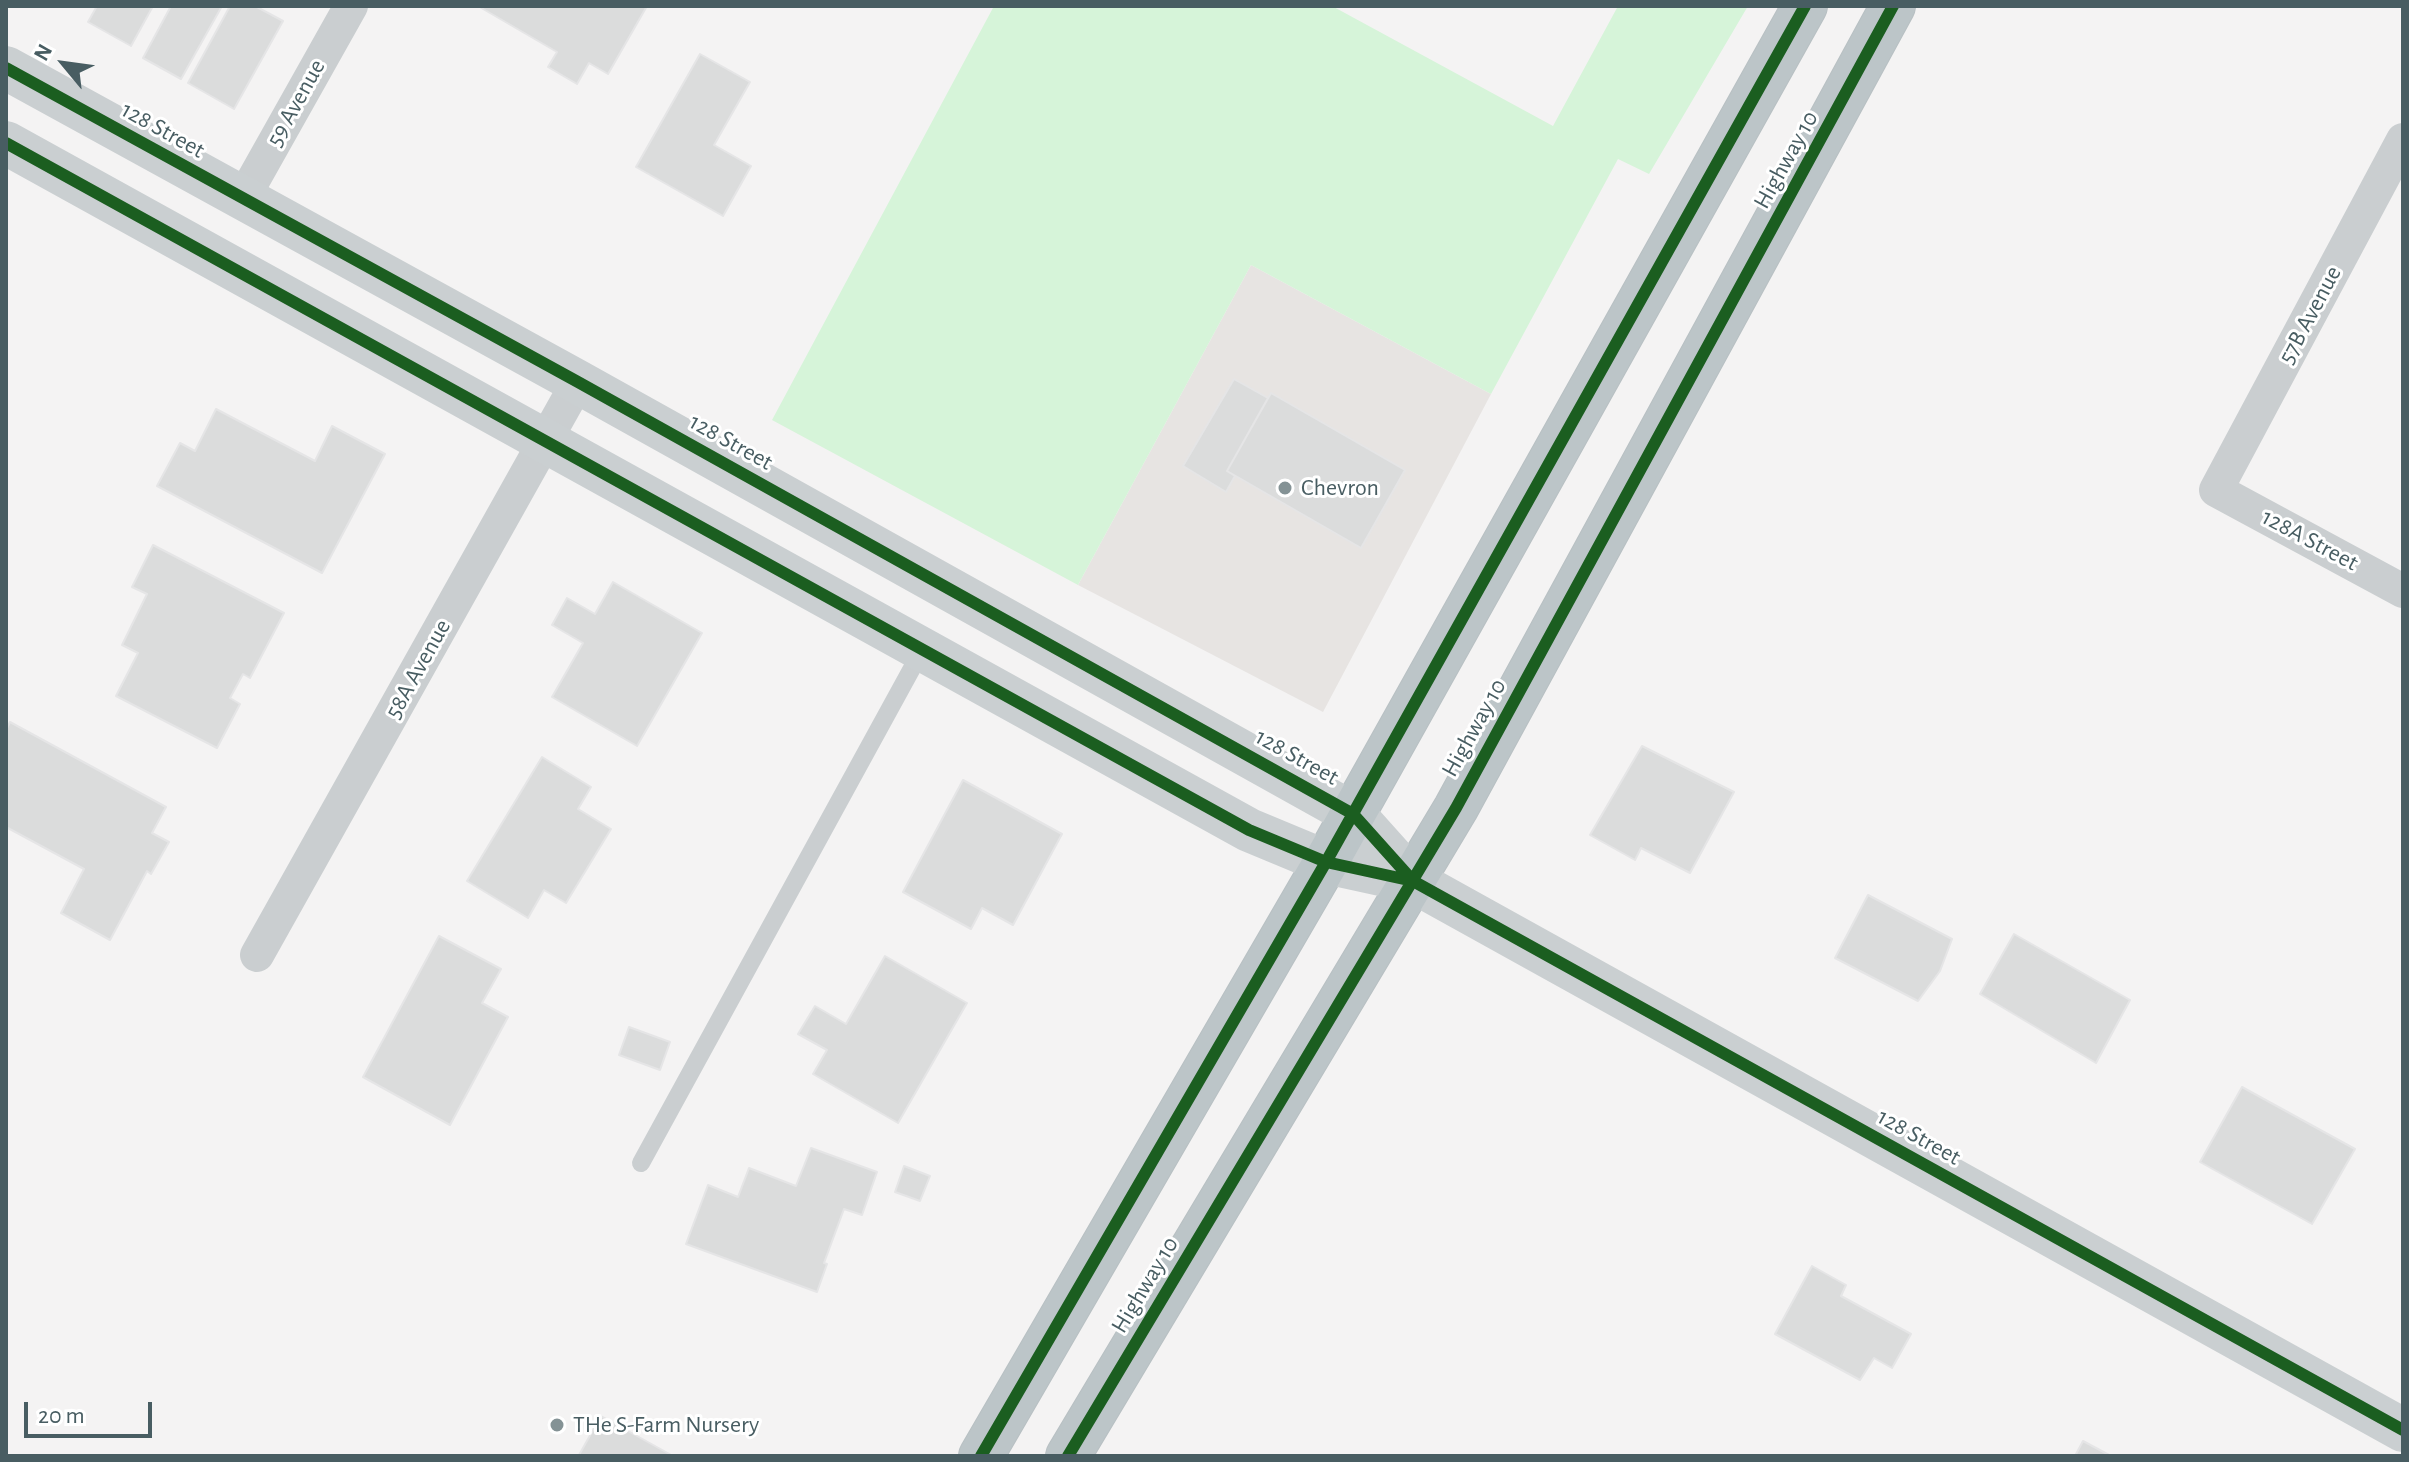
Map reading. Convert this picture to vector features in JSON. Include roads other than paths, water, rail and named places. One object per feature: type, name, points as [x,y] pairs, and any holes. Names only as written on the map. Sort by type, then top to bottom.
[{"type":"highway","points":[[981,1456],[1326,862],[1805,6]]},
{"type":"highway","name":"Highway 10","points":[[1068,1456],[1413,881],[1893,6]]},
{"type":"main road","name":"128 Street","points":[[6,68],[578,382],[1353,814],[1413,881]]},
{"type":"main road","name":"128 Street","points":[[6,143],[1249,830],[1326,862],[1413,881],[2403,1430]]},
{"type":"street","name":"59 Avenue","points":[[242,200],[351,6]]},
{"type":"street","name":"57B Avenue","points":[[2216,490],[2403,140]]},
{"type":"street","name":"58A Avenue","points":[[257,955],[578,382]]},
{"type":"street","name":"128A Street","points":[[2216,490],[2403,591]]},
{"type":"lane","points":[[641,1163],[923,648]]},
{"type":"place","name":"Chevron","points":[[1285,488]]},
{"type":"place","name":"THe S-Farm Nursery","points":[[557,1425]]}]
